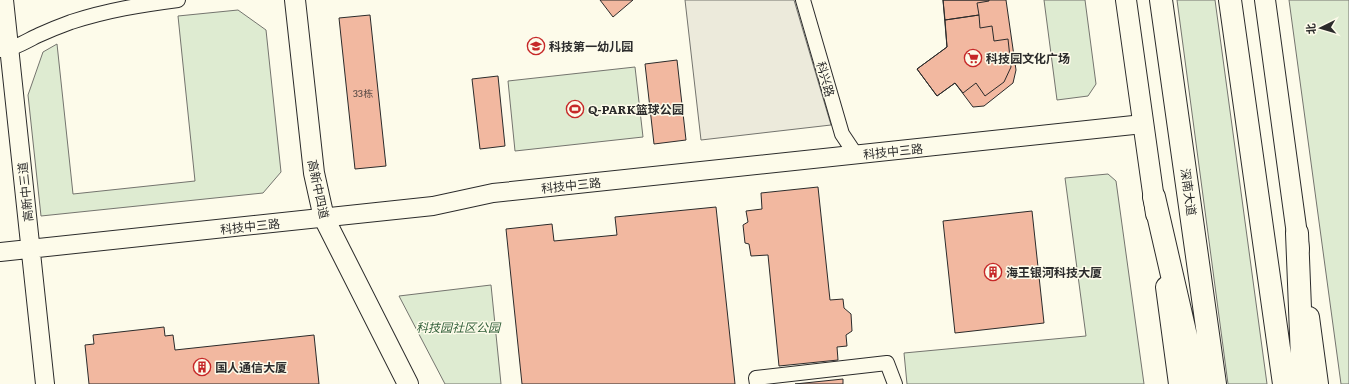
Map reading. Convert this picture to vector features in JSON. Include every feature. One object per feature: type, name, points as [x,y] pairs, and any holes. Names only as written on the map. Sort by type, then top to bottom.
[{"type":"main road","name":"高新中四道","points":[[294,0],[314,173],[324,218],[408,384]]},
{"type":"main road","points":[[1126,0],[1179,384]]},
{"type":"main road","name":"深南大道","points":[[1160,0],[1216,384]]},
{"type":"main road","points":[[1230,0],[1284,384]]},
{"type":"main road","points":[[1265,0],[1318,384]]},
{"type":"main road","points":[[1154,197],[1197,384]]},
{"type":"main road","points":[[1297,233],[1303,384]]},
{"type":"street","name":"高新中三道","points":[[4,0],[5,50],[31,249],[45,384]]},
{"type":"street","points":[[5,50],[70,23],[100,13],[127,6],[178,0]]},
{"type":"street","name":"科兴路","points":[[803,0],[842,134],[856,155]]},
{"type":"street","name":"科技中三路","points":[[0,252],[433,206],[493,193],[1143,124]]},
{"type":"street","points":[[757,381],[887,363],[895,384]]},
{"type":"green space","points":[[1044,0],[1085,0],[1096,84],[1088,96],[1057,100]]},
{"type":"green space","points":[[1177,0],[1215,0],[1267,384],[1228,384]]},
{"type":"green space","points":[[1289,0],[1349,0],[1349,384],[1341,384]]},
{"type":"green space","points":[[238,10],[266,30],[281,172],[263,193],[41,216],[28,95],[43,52],[57,44],[73,194],[195,181],[178,16]]},
{"type":"green space","name":"Q-PARK篮球公园","points":[[635,67],[643,137],[515,151],[508,81]]},
{"type":"green space","points":[[1108,174],[1116,181],[1144,384],[907,384],[904,353],[1086,336],[1065,178]]},
{"type":"green space","name":"科技园社区公园","points":[[491,285],[501,384],[445,384],[399,296]]},
{"type":"shaded area","points":[[685,0],[794,0],[831,125],[701,140]]},
{"type":"building","points":[[600,0],[633,0],[613,17]]},
{"type":"building","points":[[943,0],[989,1],[977,3],[979,15],[945,20]]},
{"type":"building","name":"科技园文化广场","points":[[943,0],[1006,0],[1016,70],[1013,83],[984,106],[973,107],[955,83],[937,96],[917,69],[947,47]]},
{"type":"building","points":[[370,15],[386,166],[355,169],[339,18]]},
{"type":"building","name":"科技园文化广场","points":[[979,15],[980,28],[992,26],[994,41],[1008,39],[1011,67],[1004,82],[985,96],[976,83],[963,93],[955,83],[937,96],[917,69],[947,47],[945,20]]},
{"type":"building","points":[[677,60],[686,140],[654,144],[645,64]]},
{"type":"building","points":[[498,76],[505,146],[480,149],[472,79]]},
{"type":"building","points":[[818,187],[830,300],[843,299],[844,308],[851,314],[852,331],[846,335],[847,346],[837,347],[838,360],[779,366],[768,255],[751,256],[749,244],[745,243],[743,225],[748,222],[746,211],[762,209],[761,193]]},
{"type":"building","points":[[716,207],[735,384],[522,384],[506,229],[552,224],[554,241],[617,235],[615,217]]},
{"type":"building","name":"海王银河科技大厦","points":[[1032,211],[1044,323],[955,333],[943,221]]},
{"type":"building","name":"国人通信大厦","points":[[164,327],[165,336],[173,335],[175,350],[314,335],[319,384],[89,384],[85,345],[94,344],[93,335]]},
{"type":"building","points":[[843,379],[843,384],[795,384]]},
{"type":"place","name":"科技第一幼儿园","points":[[536,46]]},
{"type":"place","name":"科技园文化广场","points":[[973,58]]},
{"type":"place","name":"Q-PARK篮球公园","points":[[575,109]]},
{"type":"place","name":"海王银河科技大厦","points":[[993,272]]},
{"type":"place","name":"国人通信大厦","points":[[202,367]]}]
